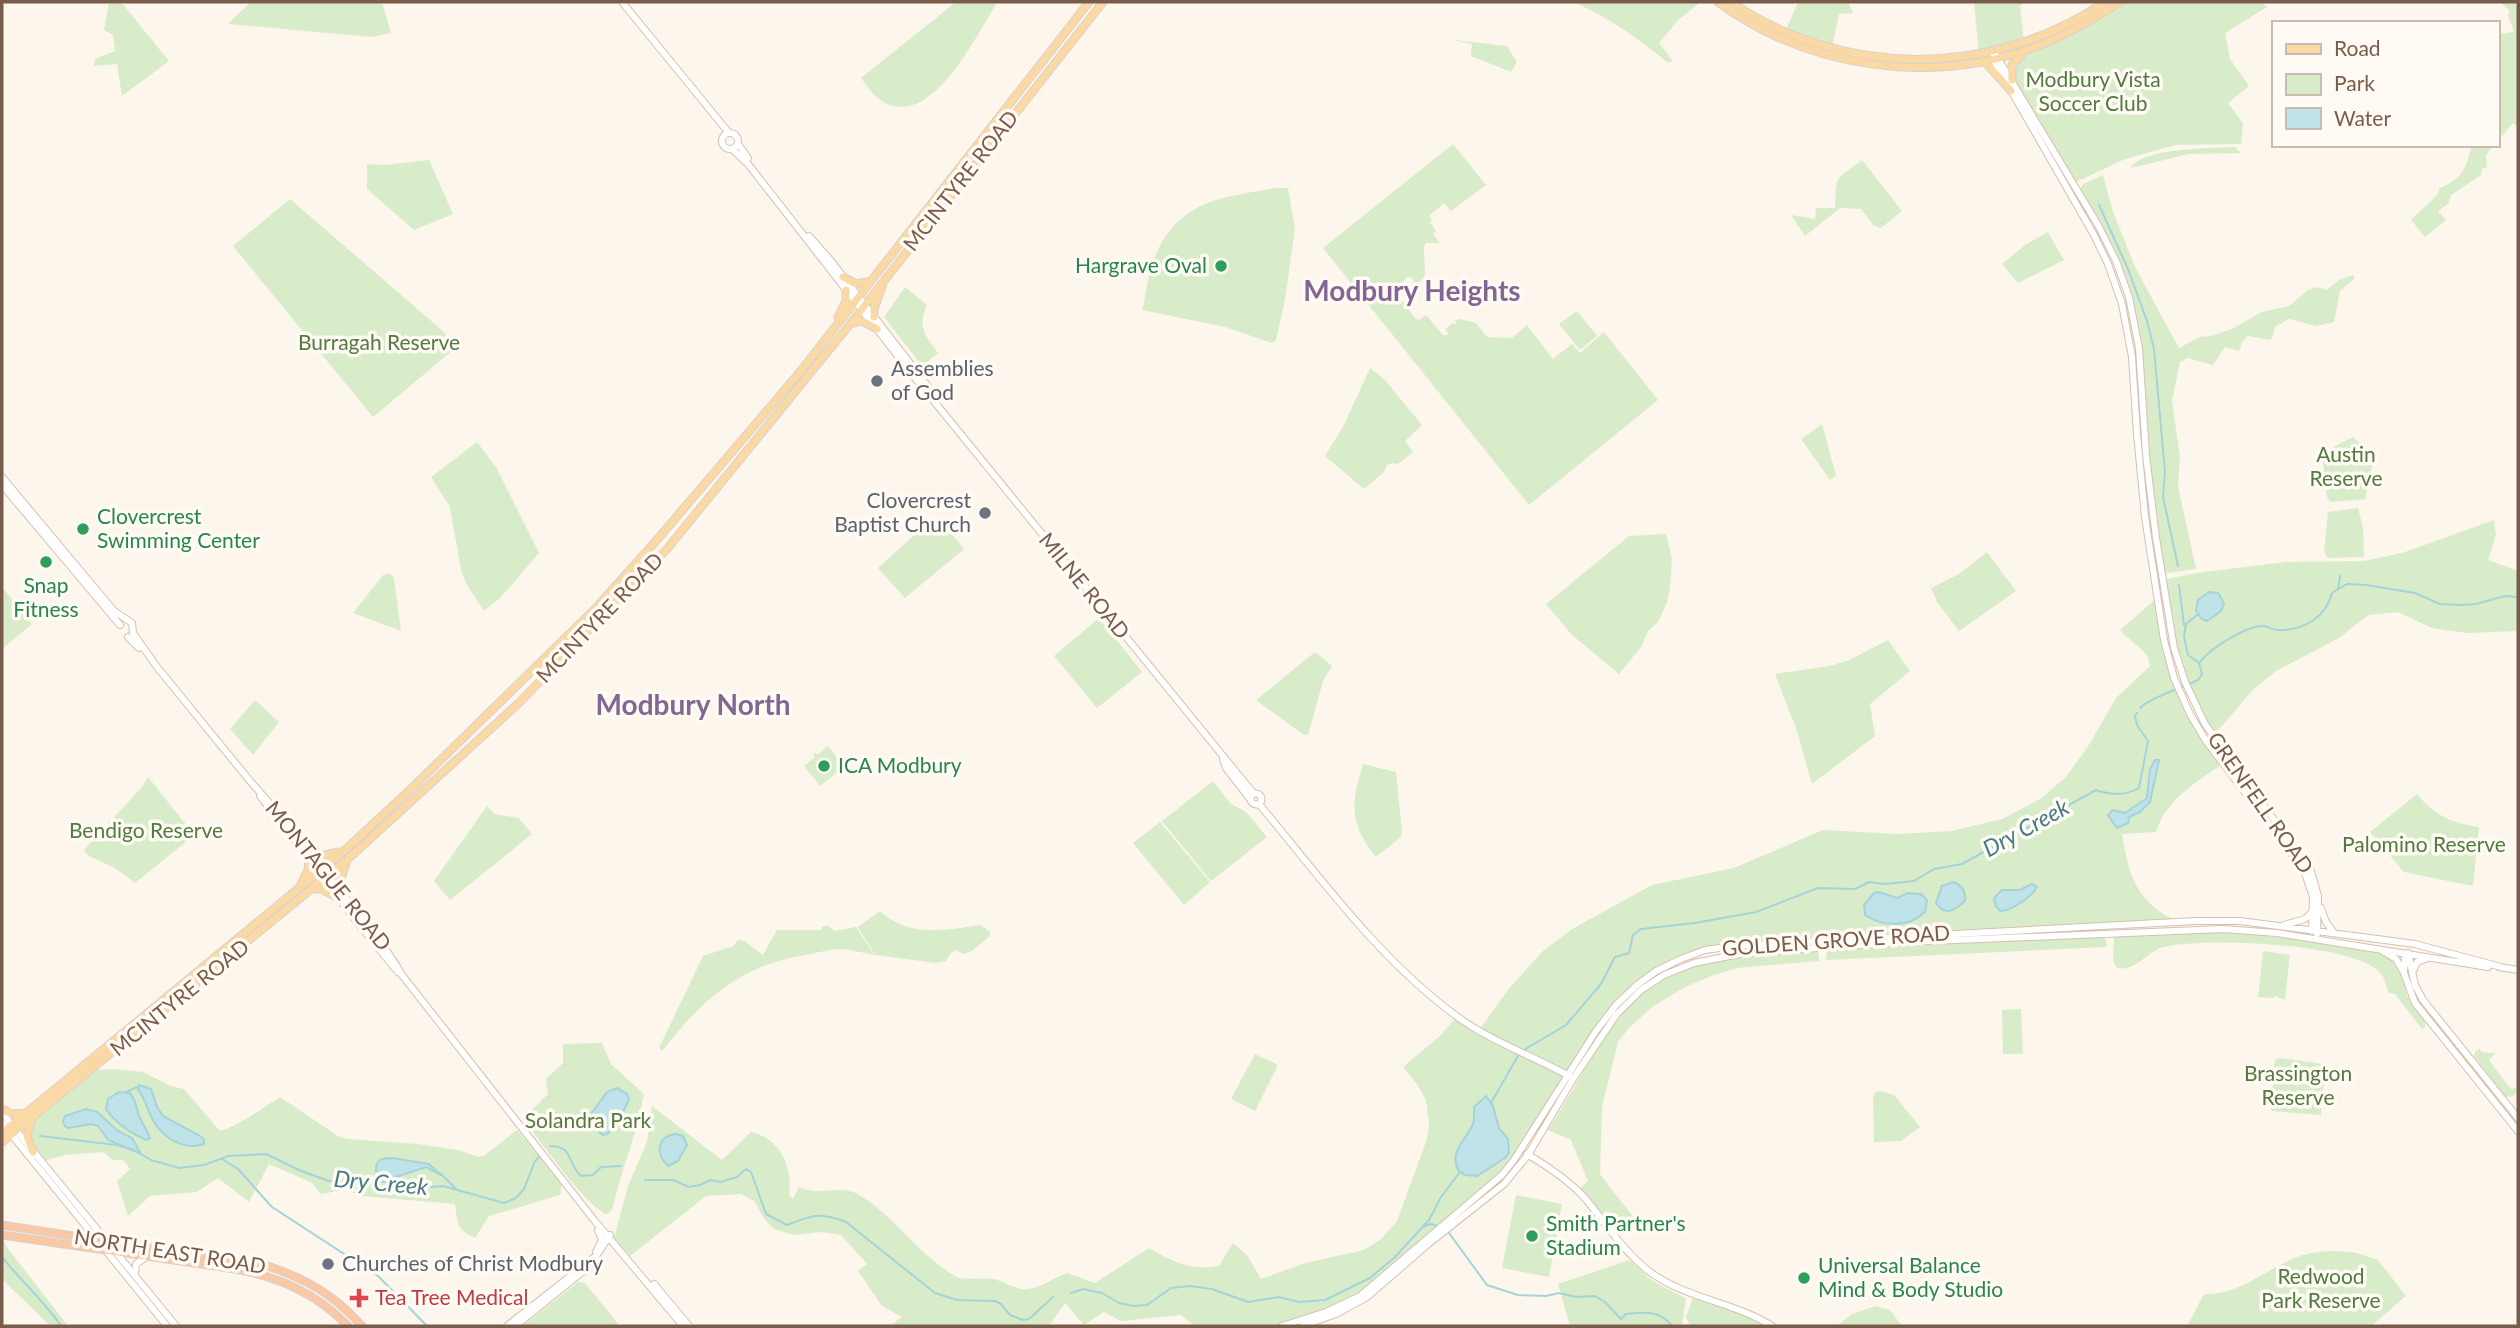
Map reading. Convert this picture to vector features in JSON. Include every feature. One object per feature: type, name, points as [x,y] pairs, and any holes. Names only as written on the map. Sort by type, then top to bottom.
[{"type":"highway","name":"NORTH EAST ROAD","points":[[2,1225],[253,1262],[291,1274],[319,1287],[362,1326]]},
{"type":"highway","name":"NORTH EAST ROAD","points":[[2,1236],[235,1269],[275,1278],[312,1295],[348,1326]]},
{"type":"highway","points":[[275,1278],[276,1269]]},
{"type":"highway","points":[[291,1274],[313,1291],[312,1295]]},
{"type":"main road","points":[[622,2],[726,135]]},
{"type":"main road","name":"MCINTYRE ROAD","points":[[2,1142],[8,1130],[313,888],[346,849],[594,610],[673,522],[800,372],[1089,2]]},
{"type":"main road","name":"MCINTYRE ROAD","points":[[30,1115],[296,891],[348,859],[520,702],[667,549],[851,323],[1102,2]]},
{"type":"main road","points":[[1718,2],[1746,21],[1806,48],[1854,61],[1919,68],[1984,61],[2067,25],[2105,2]]},
{"type":"main road","points":[[1731,2],[1785,32],[1815,43],[1854,53],[1928,60],[1995,56],[2027,50],[2073,30],[2120,2]]},
{"type":"main road","points":[[2012,80],[2012,65],[2027,50]]},
{"type":"main road","name":"GRENFELL ROAD","points":[[1995,56],[2012,80],[2110,249],[2129,297],[2156,538],[2172,639],[2189,692],[2213,736],[2307,864],[2318,897],[2315,939]]},
{"type":"main road","name":"GRENFELL ROAD","points":[[1995,56],[2011,91],[2103,251],[2122,304],[2137,361],[2137,434],[2145,517],[2164,640],[2175,680],[2206,741],[2298,860],[2311,888],[2315,930]]},
{"type":"main road","points":[[1984,61],[2011,91]]},
{"type":"main road","name":"MILNE ROAD","points":[[857,299],[846,290],[748,164],[732,149],[724,147],[726,135],[737,136],[738,144],[752,164],[843,277],[877,329],[1222,758],[1226,768],[1252,796],[1254,804],[1259,804],[1402,972],[1457,1016],[1570,1077]]},
{"type":"main road","points":[[732,149],[738,144]]},
{"type":"main road","points":[[843,277],[858,285],[871,281]]},
{"type":"main road","points":[[874,317],[874,309],[886,277]]},
{"type":"main road","points":[[832,331],[846,301],[846,290]]},
{"type":"main road","name":"MILNE ROAD","points":[[863,307],[874,317],[946,414]]},
{"type":"main road","points":[[851,323],[859,320],[877,329]]},
{"type":"main road","points":[[2,477],[25,509]]},
{"type":"main road","points":[[2,485],[123,623],[133,625],[131,635],[120,634],[123,623]]},
{"type":"main road","name":"MONTAGUE ROAD","points":[[131,635],[307,848],[337,897],[402,975]]},
{"type":"main road","name":"MONTAGUE ROAD","points":[[249,780],[271,813],[309,860],[338,887],[374,932],[402,975],[683,1326]]},
{"type":"main road","points":[[307,848],[323,856],[346,849]]},
{"type":"main road","points":[[338,887],[340,874],[348,859]]},
{"type":"main road","points":[[296,891],[307,873],[309,860]]},
{"type":"main road","points":[[313,888],[337,897]]},
{"type":"main road","points":[[2318,897],[2326,922],[2334,933]]},
{"type":"main road","points":[[2279,926],[2305,919],[2312,912]]},
{"type":"main road","name":"GOLDEN GROVE ROAD","points":[[1301,1326],[1336,1314],[1366,1295],[1437,1233],[1504,1184],[1528,1155],[1596,1031],[1625,996],[1656,971],[1705,950],[1824,940],[2240,921],[2427,947],[2518,970]]},
{"type":"main road","name":"GOLDEN GROVE ROAD","points":[[1471,1206],[1502,1175],[1616,1015],[1641,990],[1664,975],[1724,955],[1908,942],[2223,929],[2255,930],[2408,953],[2477,967],[2501,967]]},
{"type":"main road","points":[[2373,938],[2398,945],[2408,953]]},
{"type":"main road","points":[[2408,953],[2427,947]]},
{"type":"main road","points":[[2372,948],[2396,958],[2423,1000],[2466,1053],[2518,1131]]},
{"type":"main road","points":[[2408,953],[2408,974],[2415,1003],[2460,1059],[2503,1106],[2518,1118]]},
{"type":"main road","points":[[2408,974],[2419,961],[2431,958]]},
{"type":"main road","points":[[2460,1059],[2466,1053]]},
{"type":"main road","points":[[2,1111],[30,1115],[27,1136],[33,1152]]},
{"type":"main road","points":[[2,1111],[8,1130],[167,1326]]},
{"type":"main road","points":[[8,1130],[33,1152],[176,1326]]},
{"type":"main road","points":[[1520,1150],[1554,1171],[1576,1189],[1630,1255],[1648,1271],[1672,1286],[1745,1312],[1772,1326]]},
{"type":"main road","points":[[572,1275],[594,1254],[602,1240],[588,1209]]},
{"type":"main road","points":[[67,1236],[77,1230],[78,1217]]},
{"type":"main road","points":[[507,1326],[596,1256],[612,1238]]},
{"type":"main road","points":[[514,1326],[592,1264],[612,1238]]},
{"type":"main road","name":"MONTAGUE ROAD","points":[[612,1238],[689,1326]]},
{"type":"main road","points":[[135,1276],[136,1264],[146,1257]]},
{"type":"main road","name":"GOLDEN GROVE ROAD","points":[[1282,1326],[1366,1295]]},
{"type":"green space","points":[[109,2],[121,2],[169,61],[122,96],[117,64],[94,66],[95,59],[115,51],[113,35],[104,30]]},
{"type":"green space","points":[[251,2],[382,2],[391,33],[371,37],[228,24]]},
{"type":"green space","points":[[956,2],[993,2],[996,5],[946,80],[930,96],[912,105],[893,106],[874,95],[861,78]]},
{"type":"green space","points":[[1574,2],[1701,2],[1678,20],[1659,43],[1673,61],[1668,63],[1623,29]]},
{"type":"green space","points":[[1798,2],[1848,2],[1853,13],[1839,14],[1832,48],[1785,32]]},
{"type":"green space","points":[[1974,2],[2024,2],[2020,6],[2024,42],[1979,55]]},
{"type":"green space","name":"Modbury Vista Soccer Club","points":[[2120,2],[2262,2],[2267,7],[2225,33],[2230,59],[2249,86],[2228,103],[2243,123],[2241,144],[2176,145],[2125,159],[2074,183],[2012,80],[2015,60],[2029,49]]},
{"type":"green space","points":[[2500,2],[2515,2],[2518,10],[2518,127],[2513,123],[2499,140],[2499,34],[2514,32],[2508,16],[2510,11]]},
{"type":"green space","points":[[1447,39],[1507,46],[1517,62],[1511,72],[1471,56],[1472,44]]},
{"type":"green space","points":[[1453,144],[1486,185],[1451,211],[1444,203],[1429,216],[1436,231],[1433,234],[1440,243],[1426,243],[1424,247],[1425,276],[1417,285],[1408,277],[1393,289],[1416,319],[1426,315],[1443,335],[1449,335],[1445,329],[1453,323],[1456,325],[1455,321],[1459,319],[1476,323],[1487,337],[1512,338],[1527,325],[1553,359],[1572,344],[1580,353],[1604,332],[1658,400],[1529,505],[1323,248]]},
{"type":"green space","points":[[2235,147],[2241,153],[2189,154],[2131,168],[2137,161],[2162,153]]},
{"type":"green space","points":[[2471,147],[2492,147],[2486,155],[2487,167],[2482,169],[2481,175],[2451,195],[2448,204],[2438,211],[2446,220],[2425,237],[2411,220],[2437,195],[2440,188],[2459,176]]},
{"type":"green space","points":[[429,160],[453,214],[414,230],[367,189],[367,164]]},
{"type":"green space","points":[[1862,160],[1902,211],[1881,228],[1873,225],[1861,209],[1840,208],[1805,236],[1791,215],[1815,219],[1816,208],[1835,208],[1839,179]]},
{"type":"green space","points":[[2103,175],[2113,212],[2136,269],[2179,348],[2200,337],[2232,329],[2262,312],[2289,306],[2308,290],[2317,287],[2327,290],[2339,280],[2353,275],[2355,278],[2340,291],[2334,322],[2317,326],[2289,319],[2276,326],[2271,340],[2248,336],[2239,351],[2225,347],[2213,365],[2188,358],[2180,362],[2172,401],[2180,457],[2178,486],[2196,569],[2167,573],[2163,570],[2149,459],[2140,334],[2131,297],[2080,189],[2083,184]]},
{"type":"green space","points":[[1288,188],[1295,229],[1285,300],[1276,340],[1272,343],[1225,327],[1142,310],[1153,262],[1163,241],[1187,214],[1218,199]]},
{"type":"green space","name":"Burragah Reserve","points":[[290,199],[444,332],[452,351],[373,417],[233,246]]},
{"type":"green space","points":[[2048,232],[2064,260],[2018,283],[2002,264],[2025,245]]},
{"type":"green space","points":[[905,287],[927,305],[923,319],[924,330],[938,353],[922,366],[884,317]]},
{"type":"green space","points":[[1577,311],[1597,336],[1580,350],[1559,324]]},
{"type":"green space","points":[[1370,368],[1384,379],[1422,425],[1405,441],[1413,452],[1398,464],[1387,465],[1384,472],[1364,489],[1325,456],[1344,425]]},
{"type":"green space","points":[[1822,424],[1836,475],[1830,480],[1801,439]]},
{"type":"green space","name":"Austin Reserve","points":[[2353,437],[2374,455],[2365,499],[2330,502],[2327,497],[2322,453]]},
{"type":"green space","points":[[477,442],[496,467],[539,553],[501,597],[484,611],[467,585],[461,570],[450,507],[431,477]]},
{"type":"green space","points":[[2358,508],[2363,528],[2364,557],[2328,558],[2324,552],[2328,512]]},
{"type":"green space","points":[[939,518],[964,549],[905,598],[878,568],[921,529]]},
{"type":"green space","points":[[2494,520],[2496,535],[2488,560],[2518,571],[2518,631],[2467,633],[2432,628],[2398,612],[2368,615],[2339,638],[2276,671],[2253,690],[2213,736],[2183,677],[2163,580],[2196,573],[2286,562],[2364,561],[2402,553]]},
{"type":"green space","points":[[1666,534],[1672,559],[1667,602],[1658,622],[1648,631],[1641,647],[1619,674],[1572,635],[1546,604],[1629,536]]},
{"type":"green space","points":[[1987,552],[2016,591],[1959,631],[1937,602],[1931,588],[1959,574]]},
{"type":"green space","points":[[389,573],[394,578],[401,631],[353,613],[383,575]]},
{"type":"green space","points":[[2,587],[32,624],[2,649]]},
{"type":"green space","points":[[2157,598],[2168,658],[2183,700],[2222,764],[2174,801],[2156,832],[2122,834],[2128,863],[2137,887],[2153,906],[2178,922],[1705,950],[1656,971],[1616,1005],[1502,1175],[1360,1296],[1282,1326],[1194,1326],[1181,1315],[1121,1321],[1104,1312],[1084,1325],[1065,1303],[1049,1326],[890,1326],[902,1317],[882,1306],[858,1271],[867,1264],[841,1235],[820,1232],[794,1235],[774,1229],[754,1201],[741,1194],[706,1196],[630,1256],[614,1238],[628,1186],[647,1142],[652,1106],[722,1160],[751,1132],[770,1140],[786,1164],[789,1195],[793,1199],[799,1187],[814,1191],[854,1192],[874,1205],[930,1258],[959,1278],[992,1279],[1024,1289],[1039,1286],[1067,1273],[1095,1283],[1149,1248],[1182,1264],[1209,1267],[1219,1266],[1233,1243],[1247,1255],[1261,1279],[1305,1263],[1364,1250],[1381,1239],[1397,1221],[1427,1139],[1429,1125],[1426,1100],[1403,1067],[1441,1035],[1457,1016],[1479,1030],[1510,987],[1543,951],[1572,929],[1652,885],[1734,868],[1823,830],[1898,834],[1951,831],[2002,819],[2040,799],[2065,778],[2087,748],[2116,698],[2150,666],[2143,651],[2120,630]]},
{"type":"green space","points":[[1099,618],[1142,672],[1097,708],[1054,656]]},
{"type":"green space","points":[[1888,640],[1910,671],[1870,704],[1875,736],[1812,784],[1796,728],[1775,674],[1830,666],[1849,660]]},
{"type":"green space","points":[[1315,652],[1332,666],[1323,681],[1308,735],[1304,735],[1256,700]]},
{"type":"green space","points":[[255,700],[279,722],[253,755],[230,729]]},
{"type":"green space","name":"ICA Modbury","points":[[828,746],[844,767],[820,786],[804,766],[814,758],[814,753],[818,754]]},
{"type":"green space","points":[[1363,764],[1396,772],[1401,837],[1376,857],[1361,834],[1355,813],[1356,790]]},
{"type":"green space","name":"Bendigo Reserve","points":[[148,777],[192,832],[192,837],[135,883],[115,868],[89,856],[84,850]]},
{"type":"green space","points":[[1213,781],[1231,804],[1246,812],[1267,837],[1211,881],[1162,821]]},
{"type":"green space","name":"Palomino Reserve","points":[[2417,794],[2430,808],[2445,817],[2479,827],[2473,886],[2404,872],[2370,832]]},
{"type":"green space","points":[[487,806],[494,814],[519,818],[532,834],[450,900],[434,881]]},
{"type":"green space","points":[[1160,822],[1210,882],[1184,905],[1133,843]]},
{"type":"green space","points":[[880,911],[891,920],[915,929],[941,930],[981,925],[990,932],[990,936],[972,951],[963,954],[956,950],[946,961],[936,963],[875,955],[858,927]]},
{"type":"green space","points":[[827,925],[835,931],[856,927],[874,955],[846,949],[833,950],[760,967],[707,1001],[662,1051],[659,1048],[703,956],[733,946],[738,940],[744,941],[763,955],[777,930],[821,930]]},
{"type":"green space","points":[[2223,931],[2275,936],[2388,954],[2399,966],[2407,996],[2425,1021],[2425,1027],[2422,1029],[2395,994],[2388,992],[2380,972],[2364,962],[2340,954],[2276,945],[2211,943],[2164,947],[2130,967],[2117,968],[2113,961],[2114,936]]},
{"type":"green space","points":[[2102,936],[2107,947],[1826,960],[1830,950]]},
{"type":"green space","points":[[1816,951],[1819,961],[1737,968],[1685,987],[1652,1007],[1618,1042],[1602,1106],[1600,1174],[1634,1218],[1615,1233],[1580,1188],[1588,1181],[1571,1140],[1548,1130],[1616,1021],[1637,999],[1661,980],[1689,966],[1724,957]]},
{"type":"green space","points":[[2263,951],[2290,955],[2285,1000],[2275,996],[2258,997]]},
{"type":"green space","points":[[2021,1009],[2023,1054],[2003,1054],[2002,1010]]},
{"type":"green space","name":"Solandra Park","points":[[602,1043],[611,1064],[644,1094],[612,1210],[607,1214],[598,1209],[575,1186],[523,1119],[548,1094],[546,1079],[563,1063],[563,1044]]},
{"type":"green space","points":[[2480,1048],[2481,1052],[2496,1053],[2489,1060],[2509,1087],[2513,1089],[2518,1086],[2518,1091],[2512,1097],[2505,1096],[2474,1056]]},
{"type":"green space","points":[[1255,1054],[1278,1065],[1255,1111],[1231,1099]]},
{"type":"green space","name":"Brassington Reserve","points":[[2276,1059],[2323,1064],[2325,1069],[2321,1115],[2271,1111],[2274,1064]]},
{"type":"green space","points":[[91,1070],[143,1072],[171,1086],[184,1089],[220,1131],[242,1121],[280,1097],[338,1136],[347,1139],[418,1144],[458,1150],[478,1157],[484,1156],[517,1130],[562,1183],[560,1195],[489,1216],[475,1238],[464,1232],[459,1225],[455,1204],[362,1196],[344,1190],[321,1194],[312,1183],[269,1164],[249,1202],[218,1178],[197,1192],[150,1196],[128,1216],[117,1181],[130,1169],[123,1160],[112,1160],[104,1152],[65,1155],[44,1161],[28,1142],[33,1117]]},
{"type":"green space","points":[[1875,1092],[1894,1095],[1920,1127],[1901,1141],[1874,1142],[1873,1097]]},
{"type":"green space","name":"Smith Partner's Stadium","points":[[1516,1195],[1562,1204],[1549,1277],[1502,1268]]},
{"type":"green space","points":[[2,1235],[6,1246],[68,1326],[50,1326],[2,1279]]},
{"type":"green space","name":"Redwood Park Reserve","points":[[2338,1251],[2357,1253],[2378,1260],[2406,1296],[2371,1326],[2187,1326],[2204,1294],[2240,1286],[2300,1256]]},
{"type":"green space","points":[[1629,1260],[1654,1282],[1686,1298],[1682,1326],[1570,1326],[1558,1284]]},
{"type":"green space","points":[[578,1282],[585,1283],[620,1326],[522,1326]]},
{"type":"green space","points":[[1694,1295],[1772,1326],[1690,1326],[1686,1317]]},
{"type":"green space","points":[[1875,1306],[1890,1310],[1902,1326],[1837,1326],[1852,1314]]},
{"type":"water","points":[[2209,592],[2218,593],[2224,603],[2221,611],[2207,621],[2196,611],[2198,600]]},
{"type":"water","points":[[2155,760],[2159,760],[2150,802],[2140,812],[2129,817],[2128,823],[2117,828],[2108,815],[2113,810],[2125,813],[2147,798],[2150,769]]},
{"type":"water","points":[[1953,882],[1963,889],[1965,901],[1954,909],[1943,910],[1936,903],[1942,886]]},
{"type":"water","points":[[2032,884],[2037,887],[2021,903],[2000,911],[1996,906],[1994,898],[2002,890],[2020,890]]},
{"type":"water","points":[[1874,893],[1897,898],[1908,893],[1921,894],[1927,900],[1925,912],[1904,923],[1888,924],[1872,919],[1865,915],[1864,905]]},
{"type":"water","points":[[139,1085],[151,1089],[163,1116],[200,1136],[204,1144],[182,1144],[162,1132],[138,1090]]},
{"type":"water","points":[[617,1088],[627,1094],[629,1099],[615,1126],[603,1135],[589,1124],[588,1118],[607,1092]]},
{"type":"water","points":[[119,1092],[130,1093],[135,1101],[150,1138],[147,1140],[124,1128],[106,1109],[108,1099]]},
{"type":"water","points":[[1486,1096],[1493,1106],[1499,1128],[1508,1139],[1509,1153],[1477,1176],[1465,1175],[1458,1170],[1457,1151],[1473,1124],[1474,1107]]},
{"type":"water","points":[[86,1109],[97,1112],[118,1131],[132,1138],[141,1154],[108,1140],[98,1126],[65,1126],[65,1116]]},
{"type":"water","points":[[676,1134],[683,1136],[687,1145],[678,1161],[668,1166],[661,1156],[660,1146],[665,1138]]},
{"type":"water","points":[[392,1158],[429,1164],[441,1175],[426,1167],[393,1178],[376,1171],[378,1162]]},
{"type":"waterway","points":[[2099,205],[2128,269],[2154,349],[2165,472],[2163,497],[2178,566]]},
{"type":"waterway","points":[[2338,589],[2340,576]]},
{"type":"waterway","name":"Dry Creek","points":[[2189,684],[2198,680],[2202,674],[2199,663],[2204,657],[2229,639],[2257,627],[2279,630],[2306,625],[2325,609],[2332,593],[2347,584],[2415,593],[2440,604],[2476,604],[2505,596],[2518,597]]},
{"type":"waterway","points":[[2179,585],[2184,625]]},
{"type":"waterway","points":[[2197,615],[2186,624],[2184,636],[2188,655],[2199,663]]},
{"type":"waterway","name":"Dry Creek","points":[[2140,708],[2184,686]]},
{"type":"waterway","name":"Dry Creek","points":[[1524,1050],[1566,1025],[1601,984],[1615,957],[1629,953],[1633,935],[1641,929],[1756,912],[1818,888],[1855,889],[1869,882],[1885,884],[1914,881],[1934,869],[1962,864],[2096,790],[2118,794],[2139,788],[2148,741],[2137,725],[2137,713]]},
{"type":"waterway","name":"Dry Creek","points":[[1491,1103],[1519,1054]]},
{"type":"waterway","points":[[126,1092],[137,1087]]},
{"type":"waterway","name":"Dry Creek","points":[[40,1136],[117,1145],[134,1150],[151,1160],[179,1168],[204,1165],[228,1156],[266,1154],[329,1181],[412,1182],[430,1187],[443,1186],[504,1203],[516,1198],[524,1189],[539,1157]]},
{"type":"waterway","name":"Dry Creek","points":[[550,1146],[563,1149],[581,1176],[593,1175],[601,1167],[621,1166]]},
{"type":"waterway","points":[[222,1159],[238,1169],[272,1207],[378,1276],[427,1326]]},
{"type":"waterway","name":"Dry Creek","points":[[645,1180],[673,1180],[689,1187],[711,1180],[720,1182],[737,1177],[746,1169],[751,1172],[766,1214],[787,1225],[816,1216],[846,1222],[935,1293],[957,1300],[995,1301],[1010,1315],[1023,1320],[1029,1319],[1053,1297]]},
{"type":"waterway","name":"Dry Creek","points":[[1071,1293],[1083,1289],[1102,1293],[1119,1303],[1133,1306],[1147,1305],[1171,1288],[1190,1286],[1212,1289],[1248,1302],[1279,1297],[1299,1302],[1325,1300],[1370,1278],[1394,1258],[1429,1220],[1441,1197],[1460,1172]]},
{"type":"waterway","points":[[440,1173],[457,1190]]},
{"type":"waterway","name":"Dry Creek","points":[[1423,1227],[1430,1224],[1438,1226]]},
{"type":"waterway","name":"Dry Creek","points":[[1449,1233],[1487,1285],[1518,1295],[1546,1296],[1559,1293],[1576,1297],[1595,1296],[1605,1302],[1621,1319],[1626,1314],[1651,1313],[1662,1317],[1672,1326]]},
{"type":"waterway","points":[[2,1257],[61,1326]]},
{"type":"place","name":"Hargrave Oval","points":[[1221,266]]},
{"type":"place","name":"Assemblies of God","points":[[877,381]]},
{"type":"place","name":"Clovercrest Baptist Church","points":[[985,513]]},
{"type":"place","name":"Clovercrest Swimming Center","points":[[83,529]]},
{"type":"place","name":"Snap Fitness","points":[[46,562]]},
{"type":"place","name":"ICA Modbury","points":[[824,766]]},
{"type":"place","name":"Smith Partner's Stadium","points":[[1532,1236]]},
{"type":"place","name":"Churches of Christ Modbury","points":[[328,1264]]},
{"type":"place","name":"Universal Balance Mind & Body Studio","points":[[1804,1278]]},
{"type":"place","name":"Tea Tree Medical","points":[[359,1298]]},
{"type":"district","name":"Modbury Heights","points":[[1412,291]]},
{"type":"district","name":"Modbury North","points":[[693,705]]}]
